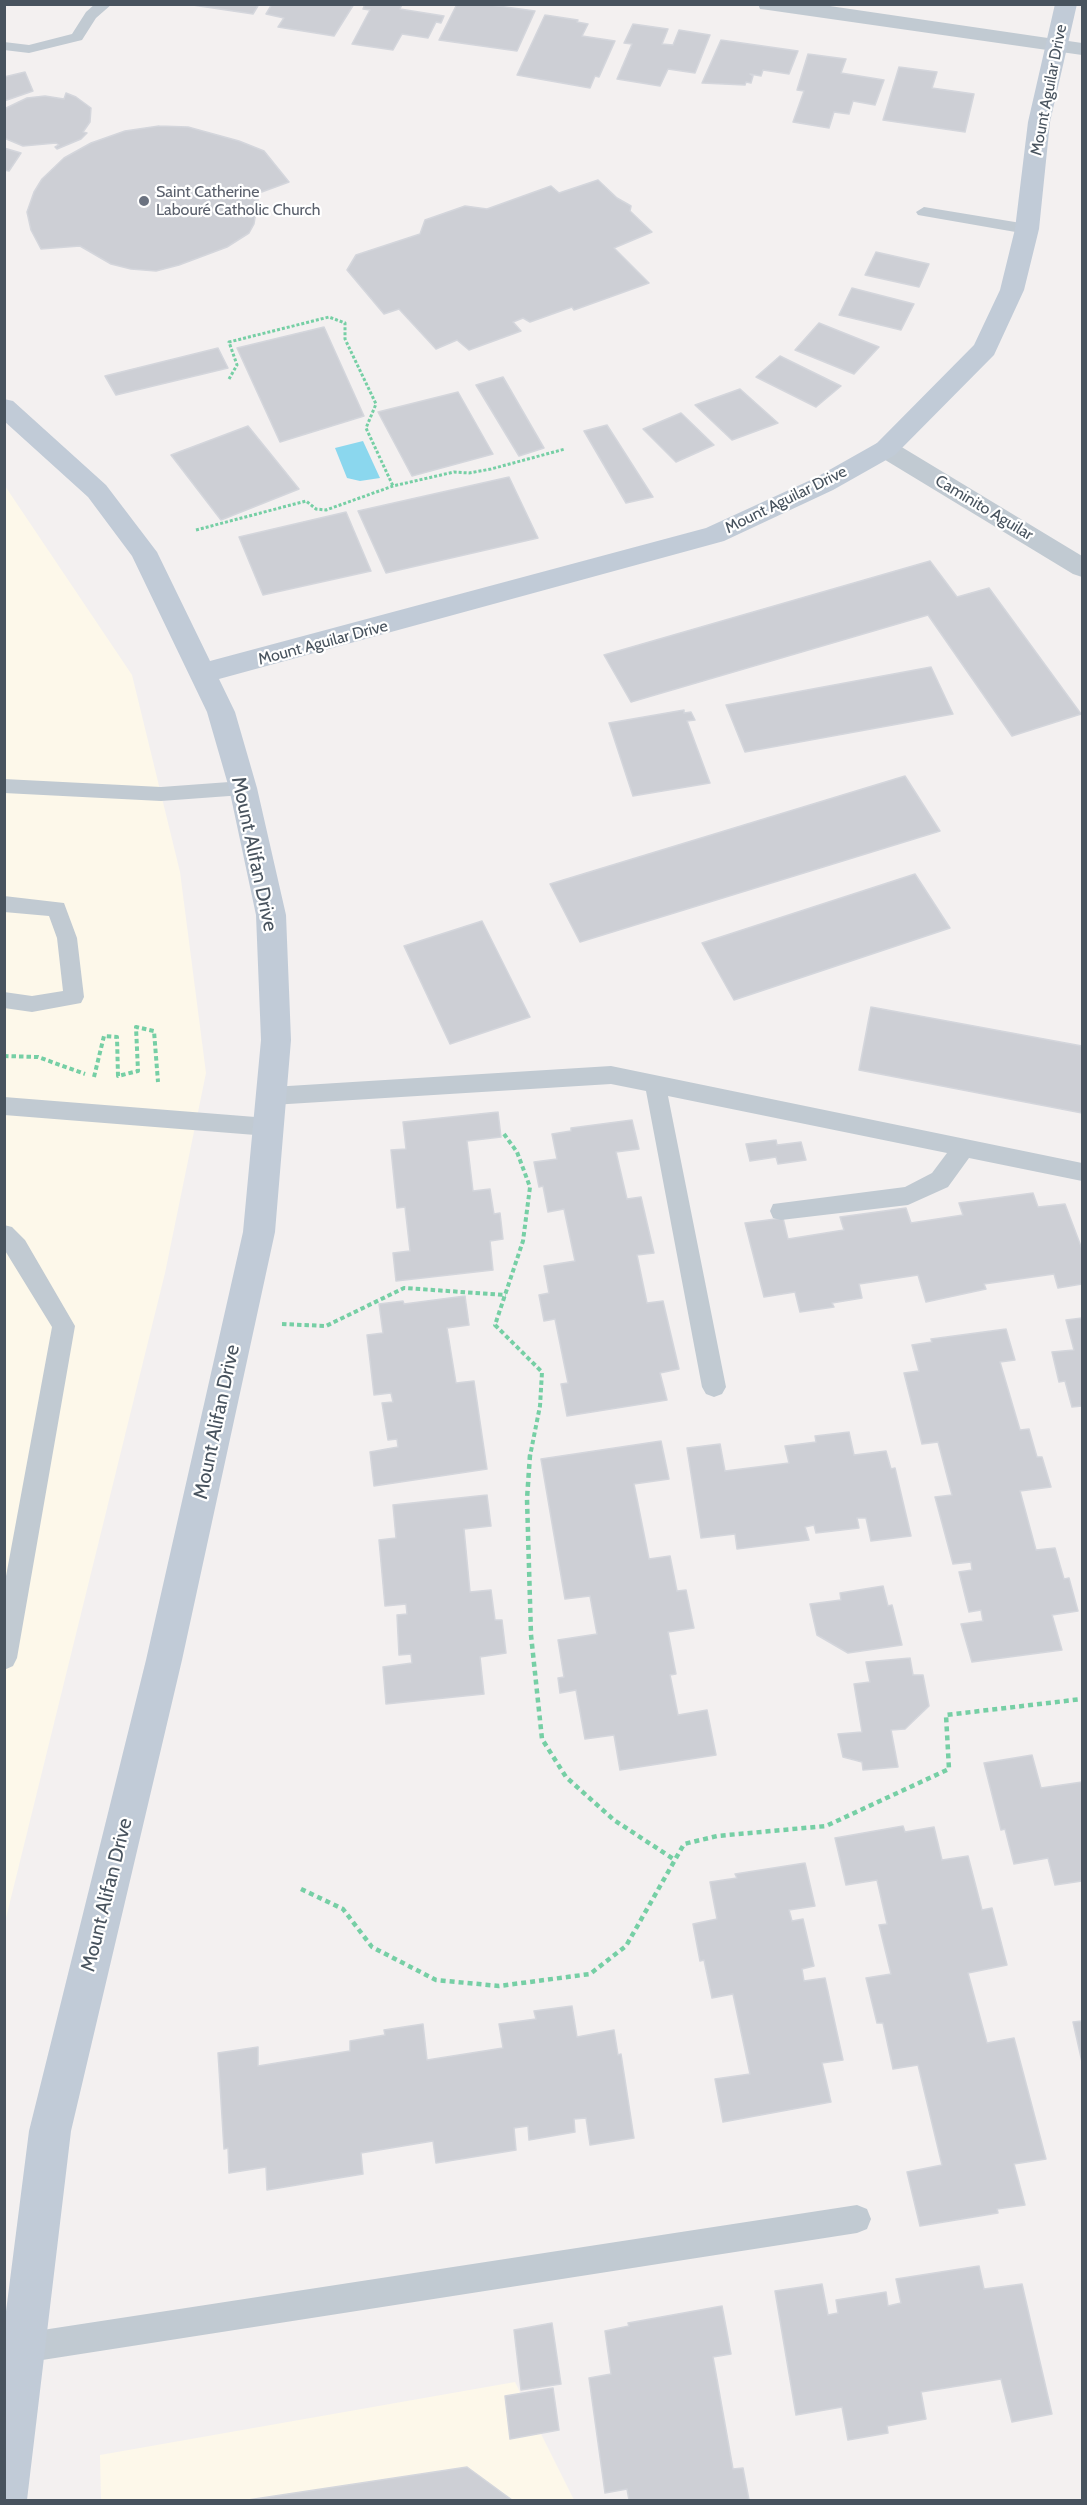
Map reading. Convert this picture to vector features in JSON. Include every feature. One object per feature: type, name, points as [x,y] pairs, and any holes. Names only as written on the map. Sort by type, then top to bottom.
[{"type":"main road","name":"Mount Aguilar Drive","points":[[204,674],[715,535],[824,484],[886,448],[985,349],[1012,291],[1027,229],[1039,122],[1066,4]]},
{"type":"main road","name":"Mount Alifan Drive","points":[[4,407],[97,491],[144,552],[221,712],[243,788],[271,915],[276,1040],[259,1232],[164,1660],[50,2131],[5,2500]]},
{"type":"street","points":[[768,4],[1083,50]]},
{"type":"street","name":"Caminito Aguilar","points":[[886,448],[1083,568]]},
{"type":"lane","points":[[4,46],[29,50],[77,37],[91,15],[105,4]]},
{"type":"lane","points":[[924,212],[1027,229]]},
{"type":"lane","points":[[4,786],[161,794],[243,788]]},
{"type":"lane","points":[[4,904],[57,909],[67,938],[74,997],[32,1004],[4,1000]]},
{"type":"lane","points":[[4,1106],[270,1111],[531,1077],[611,1075],[1083,1172]]},
{"type":"lane","points":[[655,1083],[714,1387]]},
{"type":"lane","points":[[781,1211],[908,1196],[940,1180],[964,1147]]},
{"type":"lane","points":[[4,1234],[16,1247],[64,1326],[4,1658]]},
{"type":"lane","points":[[23,2348],[857,2219]]},
{"type":"path","points":[[230,379],[237,364],[229,342],[329,317],[345,323],[345,339],[376,404],[366,428],[393,486]]},
{"type":"path","points":[[196,530],[306,501],[316,509],[326,510],[393,486],[453,472],[469,473],[491,469],[565,448]]},
{"type":"path","points":[[4,1056],[38,1057],[94,1078],[104,1036],[117,1037],[118,1076],[138,1071],[136,1027],[154,1031],[158,1084],[166,1084]]},
{"type":"path","points":[[504,1134],[517,1152],[530,1187],[523,1241],[495,1325],[542,1372],[527,1499],[531,1635],[542,1739],[566,1777],[614,1820],[675,1860]]},
{"type":"path","points":[[239,1323],[326,1326],[404,1288],[506,1295]]},
{"type":"path","points":[[302,1889],[343,1909],[372,1947],[436,1980],[499,1986],[590,1974],[626,1946],[684,1844],[717,1836],[826,1826],[949,1769],[946,1715],[1083,1699]]},
{"type":"shaded area","points":[[5,486],[132,675],[180,872],[206,1073],[165,1273],[5,1922]]},
{"type":"shaded area","points":[[515,2382],[574,2500],[101,2500],[100,2455]]},
{"type":"water","points":[[363,441],[380,478],[360,481],[347,478],[335,448]]},
{"type":"building","points":[[186,4],[259,4],[253,14]]},
{"type":"building","points":[[272,4],[354,4],[334,36],[278,27],[284,18],[266,14]]},
{"type":"building","points":[[365,4],[402,4],[400,9],[444,16],[441,23],[436,22],[428,38],[402,34],[393,50],[352,44],[370,10],[363,9]]},
{"type":"building","points":[[457,4],[483,4],[535,11],[517,51],[439,40]]},
{"type":"building","points":[[545,15],[578,20],[577,22],[588,24],[582,36],[615,41],[599,77],[595,76],[590,88],[517,75]]},
{"type":"building","points":[[633,24],[668,29],[662,44],[673,45],[679,30],[710,35],[695,73],[668,69],[660,86],[617,79],[632,44],[624,43]]},
{"type":"building","points":[[721,40],[798,51],[789,74],[763,70],[761,76],[750,74],[753,76],[751,83],[746,82],[745,85],[702,83]]},
{"type":"building","points":[[808,54],[846,59],[841,73],[884,80],[875,105],[853,101],[849,114],[834,112],[829,128],[793,122],[804,91],[797,90]]},
{"type":"building","points":[[899,67],[937,72],[932,88],[974,94],[965,132],[883,120]]},
{"type":"building","points":[[25,72],[33,91],[4,101],[4,77]]},
{"type":"building","points":[[66,93],[91,108],[90,122],[83,132],[87,133],[81,139],[57,149],[55,147],[59,145],[56,143],[23,146],[4,138],[4,109],[27,98],[45,96],[64,99]]},
{"type":"building","name":"Saint Catherine Labouré Catholic Church","points":[[159,126],[188,127],[239,141],[264,151],[289,182],[259,193],[254,224],[249,233],[227,247],[179,265],[156,271],[131,269],[111,264],[80,246],[41,249],[31,230],[27,212],[34,192],[42,179],[64,158],[91,143],[125,131]]},
{"type":"building","points":[[4,148],[21,153],[9,171],[4,170]]},
{"type":"building","points":[[598,180],[617,198],[631,206],[630,211],[652,232],[614,248],[649,283],[574,310],[572,307],[530,322],[523,318],[513,322],[521,331],[469,350],[457,340],[436,349],[399,309],[384,314],[347,270],[356,255],[420,234],[425,220],[465,206],[487,209],[551,186],[559,193]]},
{"type":"building","points":[[876,252],[929,264],[919,287],[865,275]]},
{"type":"building","points":[[852,288],[914,304],[901,330],[839,315]]},
{"type":"building","points":[[819,323],[879,347],[854,374],[795,350]]},
{"type":"building","points":[[324,327],[364,416],[280,442],[237,348]]},
{"type":"building","points":[[218,348],[228,368],[116,395],[105,376]]},
{"type":"building","points":[[780,356],[841,386],[816,407],[756,377]]},
{"type":"building","points":[[503,377],[544,448],[519,456],[476,385]]},
{"type":"building","points":[[740,389],[778,423],[732,440],[695,405]]},
{"type":"building","points":[[458,392],[493,454],[412,476],[378,412]]},
{"type":"building","points":[[681,413],[714,445],[676,462],[643,429]]},
{"type":"building","points":[[607,425],[653,497],[626,503],[584,431]]},
{"type":"building","points":[[248,426],[299,489],[221,520],[171,455]]},
{"type":"building","points":[[509,477],[538,538],[386,573],[358,511]]},
{"type":"building","points":[[346,512],[371,571],[263,595],[239,537]]},
{"type":"building","points":[[930,561],[957,597],[989,588],[1081,714],[1012,736],[928,615],[631,702],[604,655]]},
{"type":"building","points":[[931,667],[953,714],[745,752],[726,705]]},
{"type":"building","points":[[684,710],[684,713],[691,712],[695,720],[687,721],[710,783],[633,796],[609,723]]},
{"type":"building","points":[[905,776],[940,831],[580,942],[550,884]]},
{"type":"building","points":[[915,874],[950,928],[734,1000],[702,943]]},
{"type":"building","points":[[482,921],[530,1017],[450,1044],[404,946]]},
{"type":"building","points":[[871,1007],[1082,1046],[1082,1113],[859,1070]]},
{"type":"building","points":[[498,1112],[501,1137],[467,1141],[473,1191],[490,1189],[494,1214],[500,1213],[503,1239],[490,1241],[493,1270],[396,1281],[393,1253],[410,1251],[405,1207],[397,1208],[391,1150],[406,1149],[403,1122]]},
{"type":"building","points":[[632,1120],[639,1149],[616,1152],[627,1199],[641,1197],[654,1253],[637,1255],[647,1303],[663,1301],[679,1369],[660,1373],[667,1400],[567,1416],[561,1384],[568,1383],[555,1319],[544,1321],[539,1295],[549,1293],[544,1266],[575,1261],[564,1209],[548,1212],[543,1186],[539,1187],[534,1162],[557,1159],[552,1134],[571,1131],[571,1128]]},
{"type":"building","points":[[776,1140],[777,1145],[801,1142],[806,1160],[778,1164],[776,1157],[750,1161],[746,1144]]},
{"type":"building","points":[[1033,1193],[1038,1207],[1065,1204],[1082,1249],[1082,1284],[1058,1288],[1054,1274],[984,1284],[986,1289],[926,1302],[918,1275],[859,1284],[862,1298],[832,1303],[834,1307],[800,1312],[795,1292],[764,1297],[745,1223],[783,1218],[788,1239],[844,1230],[840,1217],[906,1208],[911,1223],[963,1215],[959,1203]]},
{"type":"building","points":[[465,1296],[469,1325],[447,1328],[456,1383],[474,1381],[487,1469],[374,1486],[370,1452],[398,1447],[397,1439],[388,1440],[382,1403],[393,1402],[391,1393],[374,1395],[367,1335],[383,1333],[379,1304],[403,1301],[404,1304]]},
{"type":"building","points":[[1082,1318],[1082,1406],[1072,1407],[1065,1381],[1059,1382],[1052,1352],[1074,1350],[1066,1320]]},
{"type":"building","points":[[1006,1329],[1015,1360],[1000,1362],[1020,1430],[1029,1429],[1037,1457],[1042,1457],[1051,1487],[1020,1491],[1036,1550],[1055,1548],[1064,1579],[1069,1578],[1078,1611],[1052,1615],[1062,1650],[972,1662],[961,1624],[983,1621],[981,1610],[969,1612],[959,1572],[972,1570],[971,1562],[953,1564],[935,1497],[952,1495],[938,1442],[922,1444],[904,1373],[919,1371],[912,1345],[932,1342],[931,1339]]},
{"type":"building","points":[[849,1432],[854,1455],[886,1451],[891,1469],[895,1468],[911,1536],[871,1541],[866,1518],[857,1518],[859,1528],[816,1533],[814,1525],[805,1527],[809,1540],[737,1549],[735,1534],[701,1538],[687,1448],[720,1444],[725,1471],[789,1463],[785,1446],[816,1442],[815,1436]]},
{"type":"building","points":[[661,1441],[669,1479],[634,1484],[649,1559],[670,1556],[677,1591],[686,1590],[694,1628],[668,1632],[676,1674],[670,1675],[678,1715],[707,1710],[716,1755],[620,1770],[614,1735],[585,1739],[576,1690],[560,1693],[558,1678],[564,1677],[558,1640],[597,1634],[590,1596],[565,1599],[541,1459]]},
{"type":"building","points":[[487,1495],[491,1526],[464,1529],[470,1592],[491,1590],[495,1620],[502,1620],[506,1653],[480,1657],[484,1694],[386,1704],[383,1667],[412,1663],[411,1654],[399,1655],[397,1615],[407,1614],[406,1604],[385,1606],[379,1540],[396,1538],[393,1505]]},
{"type":"building","points":[[883,1586],[888,1606],[892,1605],[902,1645],[848,1653],[817,1635],[810,1604],[841,1600],[840,1593]]},
{"type":"building","points":[[910,1658],[913,1675],[923,1675],[929,1706],[905,1729],[891,1730],[898,1767],[863,1770],[862,1762],[843,1757],[838,1734],[862,1732],[854,1684],[870,1682],[866,1662]]},
{"type":"building","points":[[1032,1755],[1041,1788],[1082,1782],[1082,1881],[1055,1885],[1048,1858],[1014,1864],[1005,1829],[1001,1830],[984,1763]]},
{"type":"building","points":[[903,1826],[905,1832],[934,1827],[942,1860],[968,1856],[982,1910],[992,1908],[1007,1965],[968,1973],[987,2043],[1014,2038],[1046,2159],[1014,2164],[1025,2205],[997,2209],[998,2213],[920,2226],[907,2172],[942,2165],[918,2065],[893,2069],[883,2023],[877,2023],[866,1978],[891,1974],[879,1925],[887,1924],[877,1880],[846,1885],[835,1838]]},
{"type":"building","points":[[805,1863],[815,1906],[789,1910],[792,1921],[803,1919],[814,1966],[802,1969],[804,1981],[825,1978],[843,2060],[822,2063],[831,2102],[723,2122],[715,2079],[750,2074],[733,1994],[712,1998],[704,1960],[700,1961],[693,1924],[717,1919],[710,1882],[737,1878],[735,1874]]},
{"type":"building","points":[[572,2006],[577,2037],[614,2030],[618,2055],[621,2054],[634,2138],[590,2145],[586,2118],[574,2119],[575,2132],[529,2140],[528,2126],[514,2128],[516,2150],[436,2163],[433,2141],[361,2153],[363,2174],[267,2190],[266,2167],[229,2173],[228,2148],[224,2149],[218,2053],[258,2047],[258,2066],[350,2051],[350,2041],[385,2035],[384,2030],[423,2024],[427,2060],[503,2048],[499,2024],[536,2019],[534,2011]]},
{"type":"building","points":[[1082,2021],[1082,2062],[1073,2022]]},
{"type":"building","points":[[979,2266],[984,2289],[1022,2284],[1052,2414],[1012,2422],[1001,2379],[921,2392],[926,2419],[887,2426],[888,2433],[848,2440],[842,2407],[796,2415],[775,2291],[822,2284],[828,2315],[838,2313],[836,2300],[886,2292],[888,2306],[901,2303],[896,2279]]},
{"type":"building","points":[[722,2306],[731,2354],[713,2357],[733,2469],[743,2468],[749,2500],[629,2500],[627,2489],[605,2493],[589,2378],[611,2374],[605,2331],[629,2326],[628,2323]]},
{"type":"building","points":[[552,2323],[561,2384],[521,2390],[514,2330]]},
{"type":"building","points":[[553,2388],[559,2430],[510,2439],[505,2396]]},
{"type":"building","points":[[467,2467],[512,2500],[248,2500]]},
{"type":"place","name":"Saint Catherine Labouré Catholic Church","points":[[144,201]]}]
